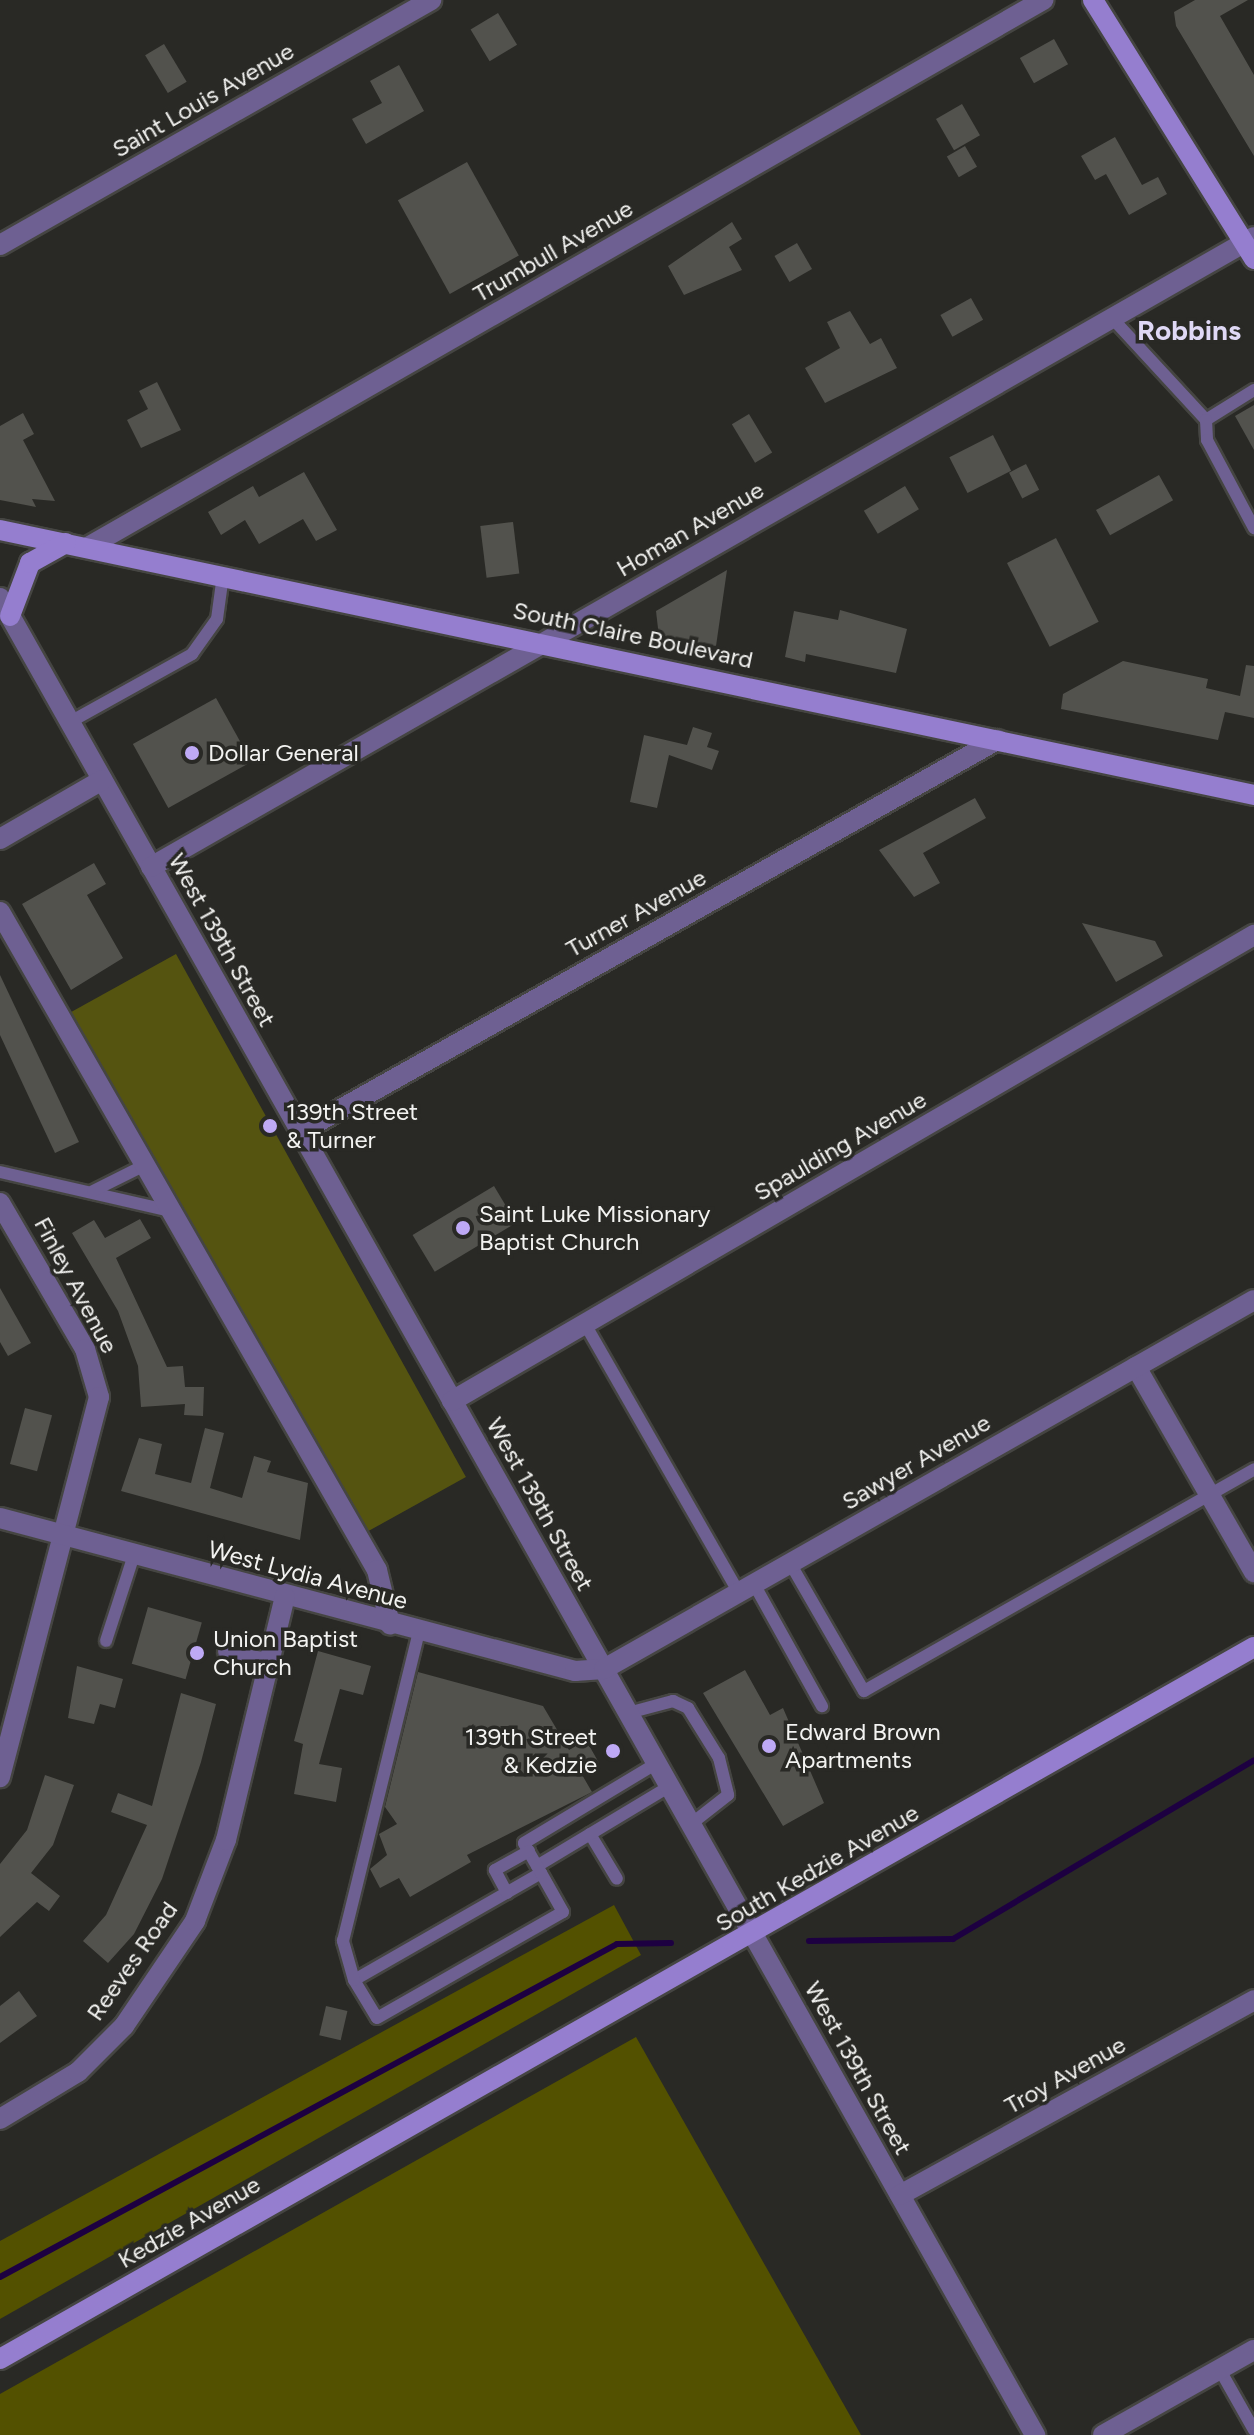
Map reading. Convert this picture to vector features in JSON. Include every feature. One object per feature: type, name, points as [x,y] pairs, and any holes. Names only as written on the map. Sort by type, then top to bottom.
[{"type":"main road","points":[[1093,0],[1251,246]]},
{"type":"main road","name":"South Claire Boulevard","points":[[0,530],[545,642],[1254,795]]},
{"type":"main road","points":[[10,616],[30,563],[66,543]]},
{"type":"main road","name":"South Kedzie Avenue","points":[[403,2130],[753,1935],[1254,1647]]},
{"type":"main road","name":"Kedzie Avenue","points":[[0,2359],[403,2130]]},
{"type":"street","name":"Saint Louis Avenue","points":[[0,245],[431,0]]},
{"type":"street","name":"Trumbull Avenue","points":[[88,547],[1043,0]]},
{"type":"street","name":"Homan Avenue","points":[[151,867],[1112,318],[1251,246]]},
{"type":"street","name":"West 139th Street","points":[[0,598],[1035,2435]]},
{"type":"street","name":"Turner Avenue","points":[[300,1132],[997,740]]},
{"type":"street","points":[[0,839],[102,780]]},
{"type":"street","points":[[0,912],[141,1167],[377,1570],[390,1624]]},
{"type":"street","name":"Spaulding Avenue","points":[[452,1401],[1254,935]]},
{"type":"street","name":"Finley Avenue","points":[[0,1203],[96,1381],[98,1411],[1,1771]]},
{"type":"street","name":"Sawyer Avenue","points":[[604,1669],[1254,1300]]},
{"type":"street","points":[[1136,1367],[1254,1572]]},
{"type":"street","name":"West Lydia Avenue","points":[[0,1518],[419,1632],[575,1671],[604,1669]]},
{"type":"street","name":"Reeves Road","points":[[0,2119],[78,2072],[115,2035],[195,1921],[226,1840],[285,1597]]},
{"type":"street","name":"Troy Avenue","points":[[900,2195],[1254,2000]]},
{"type":"street","points":[[1103,2435],[1254,2350]]},
{"type":"lane","points":[[1112,318],[1206,420],[1207,440],[1254,528]]},
{"type":"lane","points":[[1206,420],[1254,390]]},
{"type":"lane","points":[[70,722],[209,638],[223,575]]},
{"type":"lane","points":[[93,1191],[141,1167]]},
{"type":"lane","points":[[0,1172],[166,1210]]},
{"type":"lane","points":[[585,1324],[822,1706]]},
{"type":"lane","points":[[790,1563],[864,1691],[1254,1469]]},
{"type":"lane","points":[[106,1641],[134,1555]]},
{"type":"lane","points":[[419,1632],[343,1941],[354,1980],[377,2018],[563,1912],[526,1847]]},
{"type":"lane","points":[[224,1652],[270,1659]]},
{"type":"lane","points":[[628,1713],[673,1701],[688,1708],[719,1758],[728,1795],[691,1824]]},
{"type":"lane","points":[[507,1893],[495,1870],[657,1763]]},
{"type":"lane","points":[[354,1980],[507,1893],[590,1834],[670,1786]]},
{"type":"lane","points":[[590,1834],[617,1879]]},
{"type":"lane","points":[[1220,2370],[1254,2430]]},
{"type":"shaded area","points":[[176,954],[466,1477],[357,1538],[67,1015]]},
{"type":"shaded area","points":[[614,1905],[641,1955],[0,2319],[0,2241]]},
{"type":"shaded area","points":[[636,2037],[861,2435],[0,2435],[0,2394]]},
{"type":"building","points":[[1195,0],[1248,0],[1220,16],[1254,75],[1254,156],[1176,26],[1174,12]]},
{"type":"building","points":[[498,13],[517,45],[490,61],[471,29]]},
{"type":"building","points":[[1054,39],[1068,64],[1034,83],[1020,58]]},
{"type":"building","points":[[164,44],[187,82],[168,93],[145,55]]},
{"type":"building","points":[[399,65],[424,111],[366,144],[352,119],[382,103],[370,81]]},
{"type":"building","points":[[962,104],[980,135],[954,150],[936,119]]},
{"type":"building","points":[[1115,137],[1142,185],[1158,177],[1167,194],[1129,215],[1106,174],[1095,180],[1081,156]]},
{"type":"building","points":[[965,146],[977,167],[959,177],[947,156]]},
{"type":"building","points":[[467,162],[519,256],[450,294],[398,200]]},
{"type":"building","points":[[732,222],[742,239],[729,247],[742,270],[684,295],[668,266]]},
{"type":"building","points":[[797,243],[812,269],[789,282],[774,256]]},
{"type":"building","points":[[971,298],[983,320],[953,337],[940,315]]},
{"type":"building","points":[[850,311],[870,344],[881,338],[897,368],[825,403],[805,368],[840,348],[827,322]]},
{"type":"building","points":[[157,382],[181,430],[141,448],[127,420],[148,409],[139,391]]},
{"type":"building","points":[[1254,405],[1254,450],[1235,416]]},
{"type":"building","points":[[23,413],[34,434],[23,440],[55,501],[32,499],[36,507],[0,500],[0,426]]},
{"type":"building","points":[[749,414],[772,453],[755,463],[732,424]]},
{"type":"building","points":[[993,435],[1011,471],[968,493],[949,457]]},
{"type":"building","points":[[1026,464],[1039,490],[1022,498],[1009,473]]},
{"type":"building","points":[[304,472],[337,530],[316,541],[303,519],[259,544],[245,520],[221,535],[208,512],[253,486],[259,497]]},
{"type":"building","points":[[1159,475],[1173,500],[1110,535],[1096,510]]},
{"type":"building","points":[[905,486],[919,509],[878,534],[864,511]]},
{"type":"building","points":[[513,522],[519,574],[487,578],[480,526]]},
{"type":"building","points":[[1056,538],[1099,622],[1050,647],[1007,563]]},
{"type":"building","points":[[727,570],[716,646],[659,637],[656,611]]},
{"type":"building","points":[[840,610],[907,629],[896,673],[806,654],[805,662],[785,657],[794,611],[838,620]]},
{"type":"building","points":[[1123,661],[1208,679],[1206,688],[1240,696],[1246,665],[1254,666],[1254,718],[1225,712],[1218,740],[1061,709],[1063,694]]},
{"type":"building","name":"Dollar General","points":[[216,698],[251,762],[168,808],[133,744]]},
{"type":"building","points":[[693,727],[712,733],[707,747],[719,751],[712,770],[669,755],[657,808],[630,802],[644,735],[687,745]]},
{"type":"building","points":[[975,798],[986,818],[923,853],[940,883],[914,897],[879,850]]},
{"type":"building","points":[[94,863],[106,884],[87,895],[123,958],[71,990],[22,904]]},
{"type":"building","points":[[1082,923],[1155,941],[1163,956],[1116,982]]},
{"type":"building","points":[[0,975],[79,1142],[55,1153],[0,1035]]},
{"type":"building","name":"Saint Luke Missionary Baptist Church","points":[[494,1186],[516,1223],[435,1272],[413,1235]]},
{"type":"building","points":[[140,1219],[151,1238],[116,1258],[167,1367],[183,1366],[185,1387],[204,1387],[203,1416],[184,1415],[185,1404],[141,1407],[138,1366],[118,1311],[72,1233],[94,1220],[105,1238]]},
{"type":"building","points":[[0,1288],[31,1343],[8,1356],[0,1342]]},
{"type":"building","points":[[25,1408],[52,1415],[37,1471],[10,1464]]},
{"type":"building","points":[[205,1428],[224,1433],[210,1488],[242,1498],[254,1456],[271,1461],[267,1472],[308,1483],[300,1540],[121,1491],[139,1438],[162,1444],[155,1474],[191,1483]]},
{"type":"building","points":[[148,1607],[202,1622],[186,1679],[132,1664]]},
{"type":"building","points":[[318,1651],[371,1666],[363,1695],[340,1689],[319,1764],[342,1768],[336,1802],[294,1794],[303,1744],[294,1741]]},
{"type":"building","points":[[77,1666],[123,1679],[115,1708],[100,1704],[94,1724],[68,1718]]},
{"type":"building","name":"Edward Brown Apartments","points":[[745,1670],[770,1715],[783,1708],[824,1803],[783,1826],[703,1693]]},
{"type":"building","points":[[418,1672],[543,1706],[569,1750],[586,1740],[599,1763],[581,1773],[592,1792],[467,1855],[471,1862],[410,1897],[399,1878],[380,1888],[370,1869],[387,1855],[379,1834],[397,1824],[385,1807]]},
{"type":"building","points":[[181,1693],[216,1704],[201,1762],[162,1879],[134,1934],[108,1963],[83,1941],[106,1915],[147,1825],[111,1812],[118,1793],[152,1806]]},
{"type":"building","points":[[45,1775],[74,1785],[53,1845],[31,1873],[60,1896],[49,1911],[37,1902],[0,1937],[0,1864],[27,1830]]},
{"type":"building","points":[[19,1991],[37,2016],[0,2043],[0,2006]]},
{"type":"building","points":[[326,2006],[347,2011],[341,2040],[319,2035]]},
{"type":"waterway","points":[[809,1941],[953,1939],[1254,1760]]},
{"type":"waterway","points":[[0,2277],[617,1944],[671,1943]]},
{"type":"place","name":"Dollar General","points":[[192,753]]},
{"type":"place","name":"139th Street & Turner","points":[[270,1126]]},
{"type":"place","name":"Saint Luke Missionary Baptist Church","points":[[463,1228]]},
{"type":"place","name":"Union Baptist Church","points":[[197,1653]]},
{"type":"place","name":"Edward Brown Apartments","points":[[769,1746]]},
{"type":"place","name":"139th Street & Kedzie","points":[[613,1751]]},
{"type":"district","name":"Robbins","points":[[1189,330]]}]
